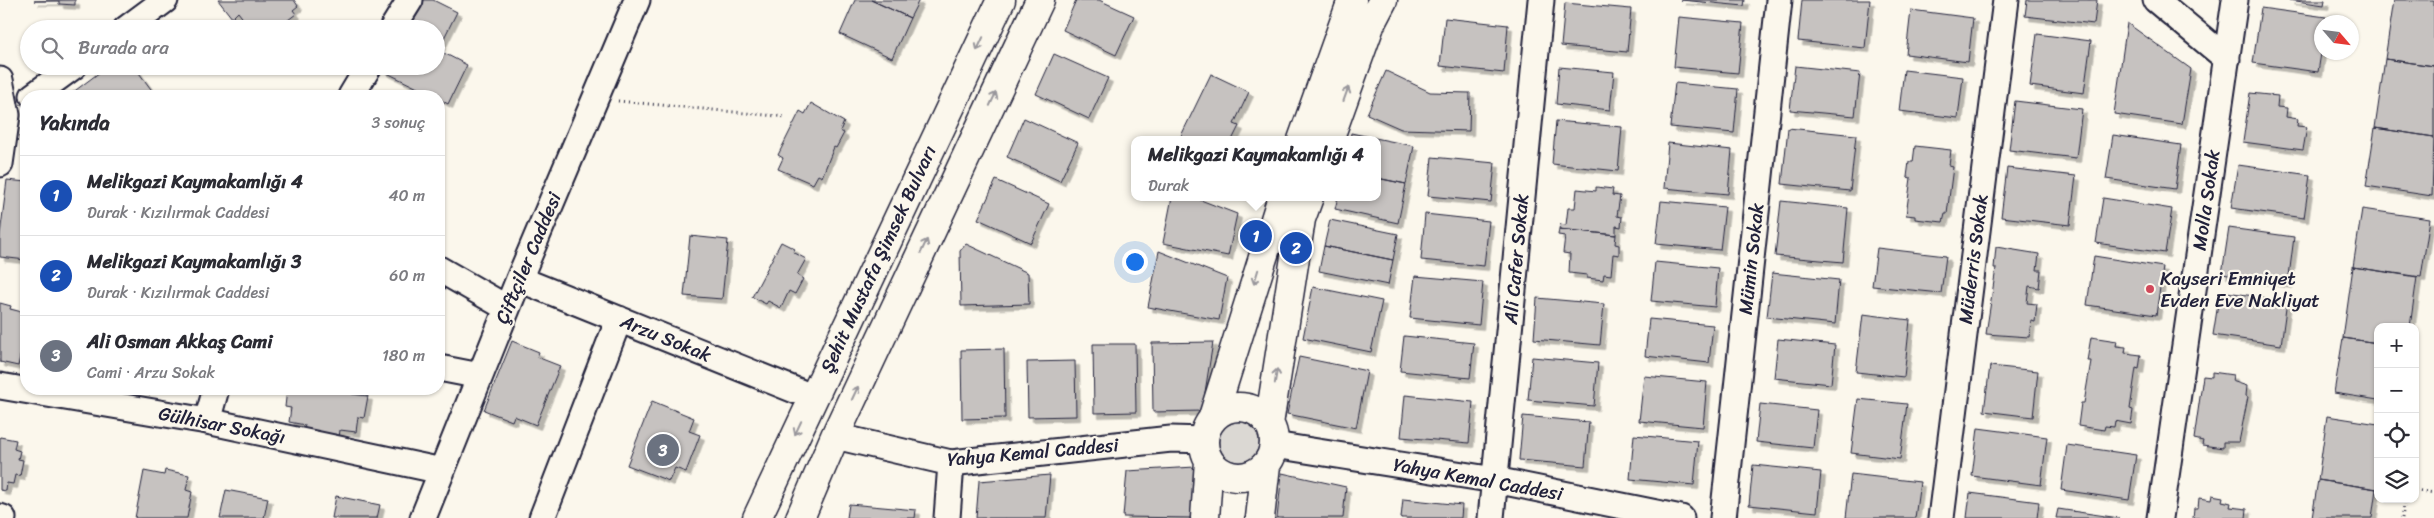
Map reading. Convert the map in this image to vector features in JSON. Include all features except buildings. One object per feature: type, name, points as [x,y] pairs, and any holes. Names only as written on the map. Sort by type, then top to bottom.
[{"type":"main road","name":"Şehit Mustafa Şimsek Bulvarı","points":[[757,518],[1001,0]]},
{"type":"main road","name":"Şehit Mustafa Şimsek Bulvarı","points":[[800,518],[835,436],[1040,0]]},
{"type":"main road","points":[[1303,136],[1352,0]]},
{"type":"main road","points":[[1330,136],[1371,23],[1383,0]]},
{"type":"main road","points":[[1205,518],[1209,440],[1281,201]]},
{"type":"main road","points":[[1260,518],[1301,219],[1308,201]]},
{"type":"main road","points":[[1242,407],[1262,415],[1270,444],[1248,476],[1236,477],[1216,469],[1209,440],[1231,408],[1242,407]]},
{"type":"street","points":[[138,20],[165,0]]},
{"type":"street","points":[[398,20],[410,0]]},
{"type":"street","name":"Ali Cafer Sokak","points":[[1491,518],[1541,0]]},
{"type":"street","name":"Mümin Sokak","points":[[1723,518],[1779,0]]},
{"type":"street","name":"Müderris Sokak","points":[[1941,518],[2006,0]]},
{"type":"street","points":[[2156,0],[2227,59]]},
{"type":"street","name":"Molla Sokak","points":[[2160,518],[2234,0]]},
{"type":"street","name":"Çiftçiler Caddesi","points":[[424,518],[507,308],[595,99],[631,2]]},
{"type":"street","points":[[41,90],[62,75]]},
{"type":"street","points":[[355,90],[364,75]]},
{"type":"street","points":[[0,80],[11,113],[0,164]]},
{"type":"street","points":[[445,272],[507,308]]},
{"type":"street","name":"Arzu Sokak","points":[[519,279],[812,398]]},
{"type":"street","points":[[542,518],[619,319]]},
{"type":"street","points":[[445,369],[480,376]]},
{"type":"street","name":"Gülhisar Sokağı","points":[[0,386],[20,389]]},
{"type":"street","name":"Gülhisar Sokağı","points":[[53,395],[207,421],[442,471]]},
{"type":"street","points":[[207,421],[214,395]]},
{"type":"street","name":"Yahya Kemal Caddesi","points":[[835,436],[951,463],[1171,439],[1209,440]]},
{"type":"street","name":"Yahya Kemal Caddesi","points":[[1270,444],[1495,480],[1681,518]]},
{"type":"street","points":[[947,518],[951,463]]},
{"type":"path","points":[[595,99],[786,117]]},
{"type":"path","points":[[2419,491],[2434,493]]},
{"type":"path","points":[[2402,518],[2404,503]]},
{"type":"shaded area","points":[[1243,422],[1250,425],[1256,431],[1259,442],[1258,450],[1250,459],[1243,462],[1235,462],[1228,459],[1220,450],[1219,438],[1222,431],[1231,423]]},
{"type":"place","name":"Melikgazi Kaymakamlığı 4","points":[[1256,236]]},
{"type":"place","name":"Melikgazi Kaymakamlığı 3","points":[[1296,248]]},
{"type":"place","name":"Kayseri Emniyet Evden Eve Nakliyat","points":[[2150,289]]},
{"type":"place","name":"Ali Osman Akkaş Cami","points":[[663,450]]}]
